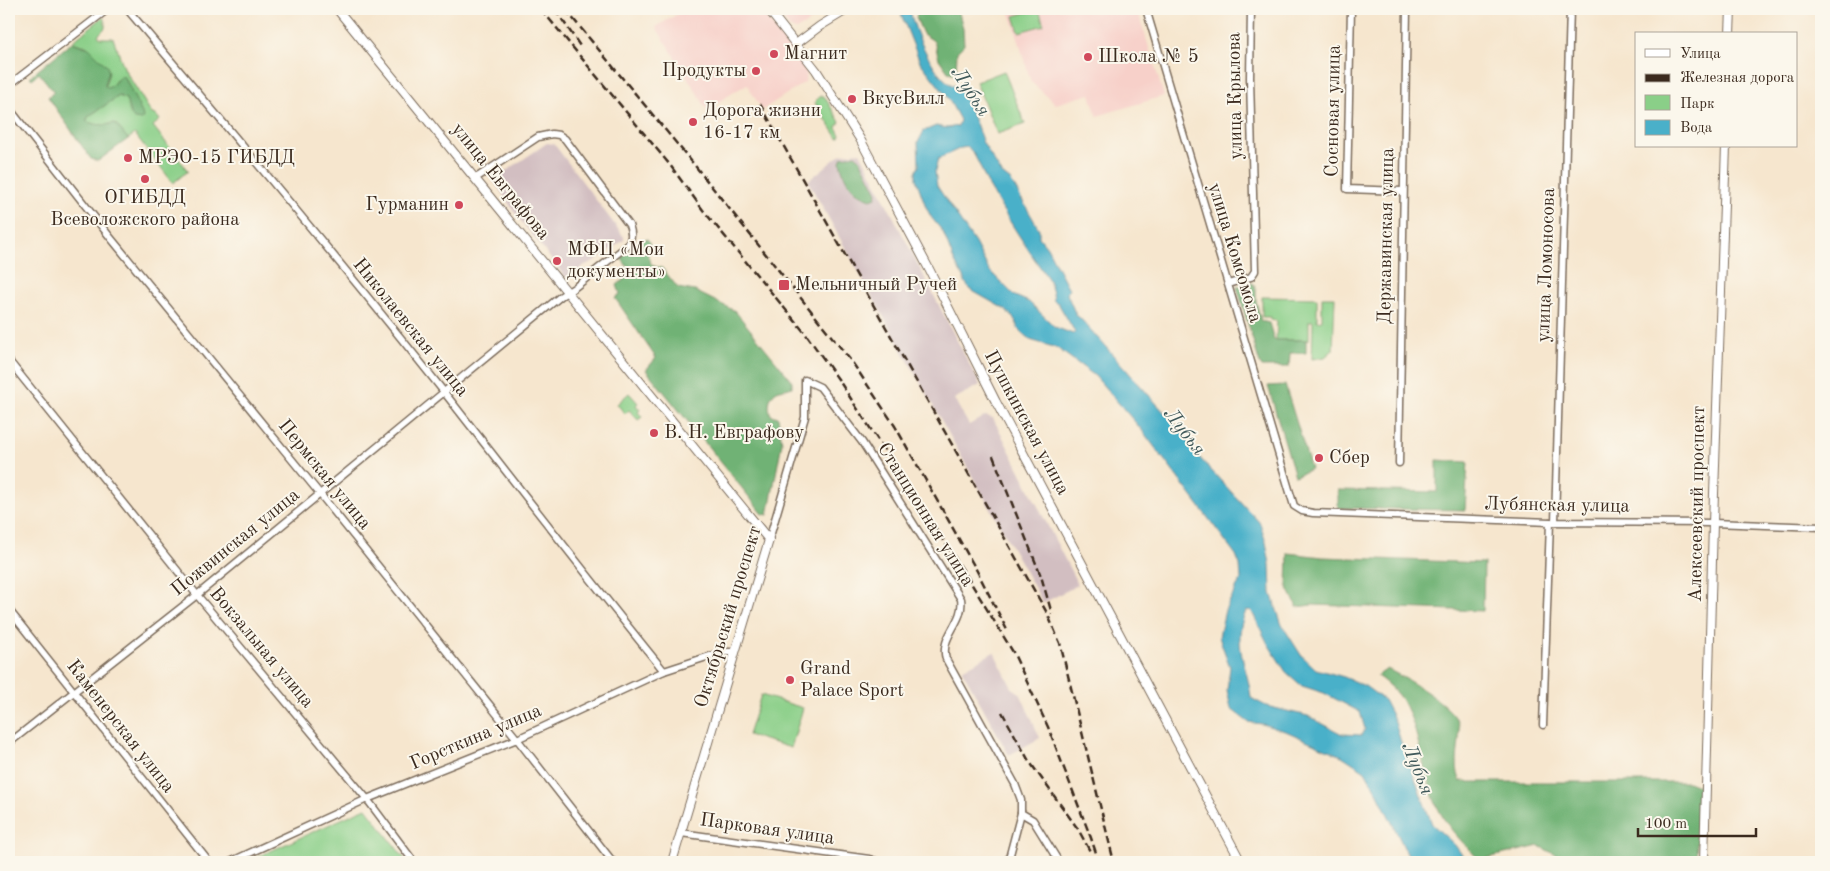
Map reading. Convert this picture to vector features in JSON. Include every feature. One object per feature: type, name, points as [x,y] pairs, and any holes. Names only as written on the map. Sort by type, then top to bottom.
[{"type":"street","points":[[9,85],[108,9]]},
{"type":"street","name":"Николаевская улица","points":[[127,9],[278,188],[443,391],[593,584],[664,671]]},
{"type":"street","name":"улица Евграфова","points":[[337,9],[769,540]]},
{"type":"street","name":"Пушкинская улица","points":[[768,9],[842,108],[883,181],[1000,410],[1241,862]]},
{"type":"street","points":[[796,44],[820,26],[848,9]]},
{"type":"street","name":"улица Комсомола","points":[[1146,9],[1294,506]]},
{"type":"street","name":"улица Крылова","points":[[1228,284],[1251,277],[1255,271],[1250,78],[1251,9]]},
{"type":"street","name":"Сосновая улица","points":[[1351,9],[1347,189],[1402,191]]},
{"type":"street","name":"Державинская улица","points":[[1399,463],[1406,9]]},
{"type":"street","name":"улица Ломоносова","points":[[1543,725],[1570,9]]},
{"type":"street","points":[[1730,32],[1731,9]]},
{"type":"street","name":"Пермская улица","points":[[9,108],[110,237],[517,739],[613,862]]},
{"type":"street","name":"Пожвинская улица","points":[[9,743],[197,594],[443,391],[628,245],[631,239],[632,232],[629,226],[565,140],[559,135],[552,134],[538,137],[476,178]]},
{"type":"street","name":"Алексеевский проспект","points":[[1704,862],[1726,148]]},
{"type":"street","name":"Вокзальная улица","points":[[9,361],[197,594],[367,799],[414,862]]},
{"type":"street","name":"Октябрьский проспект","points":[[672,862],[804,417],[805,380]]},
{"type":"street","name":"Станционная улица","points":[[805,380],[820,387],[862,442],[961,599],[960,615],[944,644],[944,652],[946,659],[1015,784],[1021,800],[1020,813]]},
{"type":"street","name":"Лубянская улица","points":[[1294,506],[1302,511],[1313,513],[1552,522],[1713,523],[1821,527]]},
{"type":"street","name":"Каменерская улица","points":[[9,610],[210,862]]},
{"type":"street","name":"Горсткина улица","points":[[230,862],[367,799],[517,739],[664,671],[722,652],[735,652]]},
{"type":"street","points":[[1008,862],[1020,813],[1033,820],[1059,862]]},
{"type":"street","name":"Парковая улица","points":[[681,833],[869,859],[879,862]]},
{"type":"shaded area","points":[[686,9],[759,9],[807,69],[805,82],[762,110],[747,84],[707,109],[656,27]]},
{"type":"shaded area","points":[[775,9],[830,9],[796,30],[790,28]]},
{"type":"shaded area","name":"Школа № 5","points":[[1009,9],[1137,9],[1164,96],[1097,116],[1090,94],[1056,104],[1031,82]]},
{"type":"shaded area","points":[[547,143],[554,144],[624,237],[624,240],[567,279],[517,216],[493,180]]},
{"type":"shaded area","points":[[860,152],[980,385],[954,399],[969,425],[985,416],[993,418],[1078,585],[1043,603],[808,181],[841,154]]},
{"type":"shaded area","points":[[994,652],[1012,688],[1020,693],[1040,738],[1009,755],[962,670]]},
{"type":"green space","points":[[918,9],[958,9],[963,28],[964,45],[957,52],[956,74],[948,72],[939,59],[934,41],[923,34],[916,18]]},
{"type":"green space","points":[[1039,9],[1044,25],[1019,32],[1014,16]]},
{"type":"green space","points":[[103,17],[105,28],[98,35],[100,38],[113,38],[125,70],[152,114],[156,115],[160,120],[153,126],[188,171],[173,183],[135,134],[128,139],[115,123],[101,126],[87,122],[89,116],[119,96],[126,99],[130,113],[133,94],[127,81],[116,80],[111,87],[105,86],[108,76],[107,66],[86,46],[72,42]]},
{"type":"green space","points":[[72,42],[89,48],[107,66],[109,73],[105,86],[108,88],[122,76],[125,78],[143,117],[141,120],[134,119],[126,99],[119,96],[89,116],[87,122],[104,125],[115,123],[128,139],[98,161],[91,159],[48,97],[54,92],[39,73],[32,79],[30,77]]},
{"type":"green space","points":[[1004,71],[1025,124],[997,134],[976,82]]},
{"type":"green space","points":[[821,96],[824,96],[840,122],[836,127],[840,135],[838,138],[815,103]]},
{"type":"green space","points":[[855,155],[860,159],[877,193],[876,197],[871,199],[865,197],[854,190],[846,180],[840,161],[842,157]]},
{"type":"green space","points":[[644,239],[650,242],[651,249],[648,255],[652,265],[662,268],[678,288],[695,291],[735,311],[792,381],[792,387],[773,394],[769,404],[771,415],[778,417],[782,443],[768,515],[763,514],[646,370],[656,358],[615,298],[620,294],[617,285],[632,273],[621,258]]},
{"type":"green space","points":[[1253,283],[1261,321],[1269,323],[1274,340],[1306,340],[1306,353],[1290,353],[1289,367],[1262,367],[1260,364],[1237,287]]},
{"type":"green space","points":[[1262,297],[1317,298],[1317,321],[1322,320],[1322,297],[1335,297],[1333,350],[1325,357],[1312,359],[1313,321],[1309,321],[1309,340],[1276,340],[1277,321],[1270,320],[1270,317],[1262,317]]},
{"type":"green space","points":[[1285,385],[1311,469],[1295,476],[1268,386]]},
{"type":"green space","points":[[629,393],[638,403],[636,405],[640,410],[638,412],[642,417],[638,420],[629,410],[625,414],[617,404]]},
{"type":"green space","points":[[1437,460],[1468,462],[1465,510],[1338,508],[1338,490],[1437,492]]},
{"type":"green space","points":[[1288,553],[1323,557],[1484,563],[1483,611],[1312,605],[1297,607],[1287,586]]},
{"type":"green space","points":[[1387,669],[1429,693],[1456,718],[1459,726],[1457,767],[1460,780],[1468,782],[1688,782],[1700,787],[1696,861],[1570,862],[1539,846],[1479,860],[1452,830],[1437,807],[1409,713],[1396,692],[1377,676]]},
{"type":"green space","points":[[761,695],[803,708],[791,748],[748,735]]},
{"type":"green space","points":[[366,808],[407,862],[246,862]]},
{"type":"water","points":[[899,9],[910,9],[915,28],[931,62],[945,80],[952,85],[960,87],[983,143],[1002,174],[1011,181],[1039,229],[1039,237],[1047,247],[1069,289],[1067,294],[1076,315],[1181,431],[1196,454],[1260,523],[1270,564],[1271,593],[1282,625],[1301,655],[1316,669],[1344,677],[1365,686],[1384,700],[1394,719],[1432,824],[1455,845],[1467,862],[1411,862],[1365,771],[1342,756],[1288,732],[1248,722],[1231,709],[1227,690],[1230,667],[1219,637],[1225,610],[1241,579],[1240,565],[1236,555],[1141,429],[1095,376],[1057,348],[1030,340],[1018,329],[1015,320],[1006,310],[969,289],[953,258],[943,232],[926,207],[916,179],[916,172],[919,166],[918,142],[924,131],[936,126],[947,128],[958,126],[960,120],[948,98],[920,62]],"holes":[[[968,147],[975,156],[987,183],[1004,212],[1049,280],[1054,301],[1058,303],[1075,332],[1073,334],[1055,327],[1029,302],[1015,296],[989,270],[975,243],[937,186],[935,171],[938,159],[961,148]],[[1251,610],[1268,644],[1286,672],[1302,686],[1324,693],[1360,712],[1365,729],[1361,735],[1342,734],[1308,716],[1266,706],[1251,698],[1240,645],[1242,623],[1246,611]]]},
{"type":"railway","points":[[541,9],[805,333],[874,434],[968,578],[1013,652],[1048,727],[1099,862]]},
{"type":"railway","points":[[555,9],[580,46]]},
{"type":"railway","points":[[565,9],[692,162],[852,362],[895,426],[977,571],[1007,630]]},
{"type":"railway","points":[[760,104],[1047,613],[1060,643],[1114,862]]},
{"type":"railway","points":[[993,456],[1041,576],[1052,614]]},
{"type":"railway","points":[[1002,712],[1029,761],[1078,829],[1091,853]]},
{"type":"place","name":"Магнит","points":[[774,54]]},
{"type":"place","name":"Школа № 5","points":[[1088,57]]},
{"type":"place","name":"Продукты","points":[[756,71]]},
{"type":"place","name":"ВкусВилл","points":[[852,99]]},
{"type":"place","name":"Дорога жизни 16-17 км","points":[[693,122]]},
{"type":"place","name":"МРЭО-15 ГИБДД","points":[[128,158]]},
{"type":"place","name":"ОГИБДД Всеволожского района","points":[[145,179]]},
{"type":"place","name":"Гурманин","points":[[459,205]]},
{"type":"place","name":"МФЦ «Мои документы»","points":[[557,261]]},
{"type":"place","name":"Мельничный Ручей","points":[[784,285]]},
{"type":"place","name":"В. Н. Евграфову","points":[[654,433]]},
{"type":"place","name":"Сбер","points":[[1319,458]]},
{"type":"place","name":"Grand Palace Sport","points":[[790,680]]},
{"type":"water label","name":"Лубья","points":[[970,92]]},
{"type":"water label","name":"Лубья","points":[[1184,432]]},
{"type":"water label","name":"Лубья","points":[[1417,769]]}]
